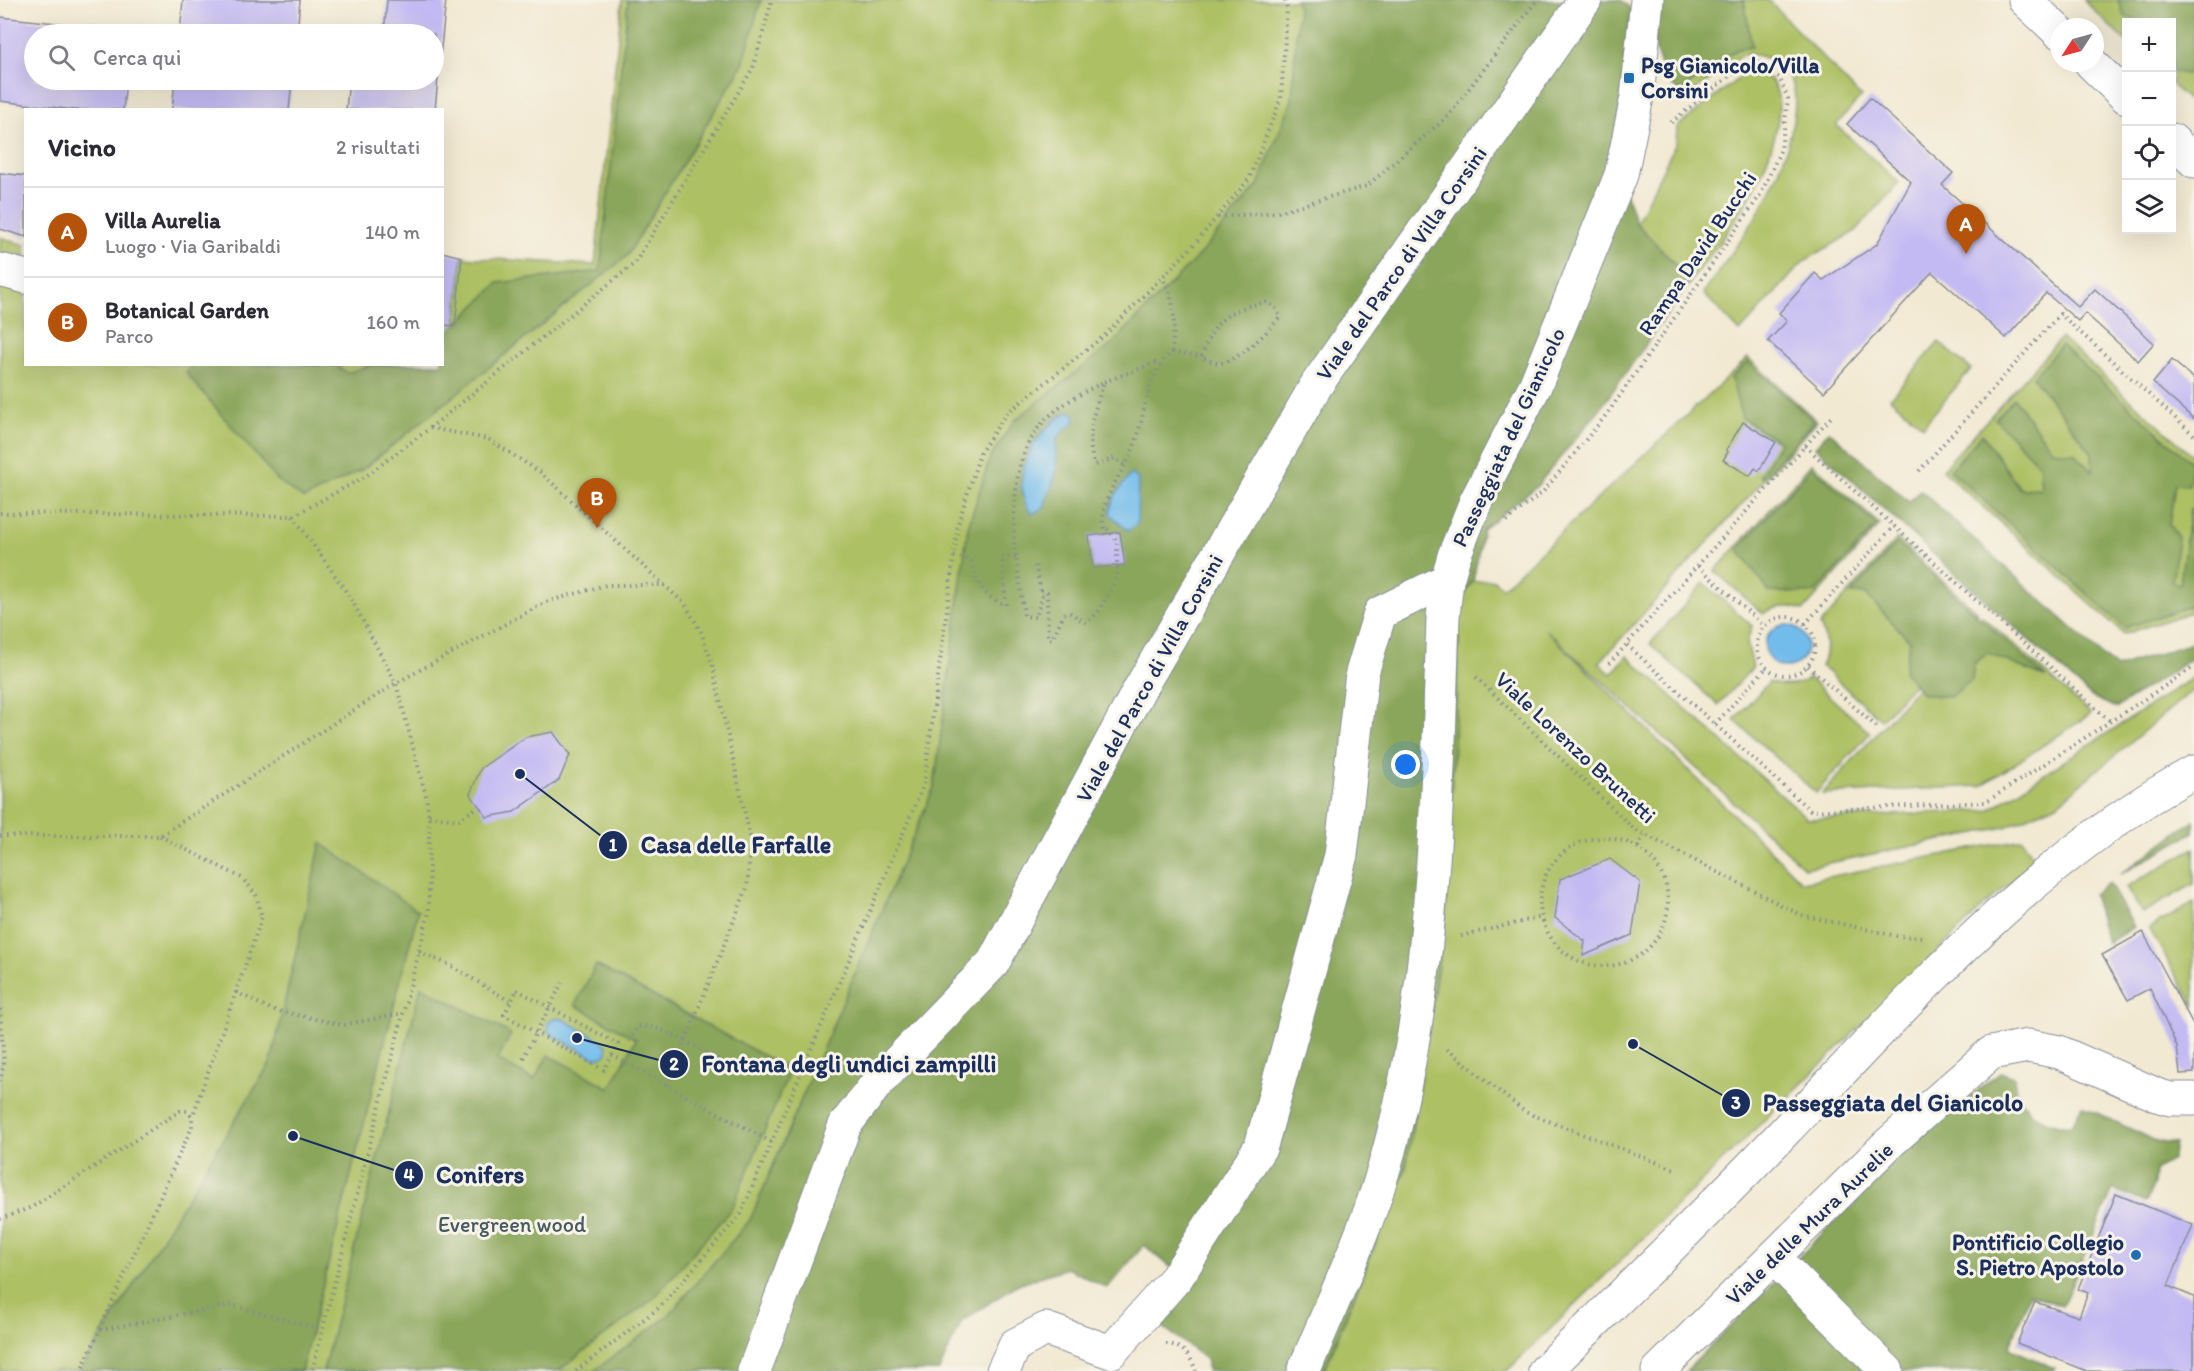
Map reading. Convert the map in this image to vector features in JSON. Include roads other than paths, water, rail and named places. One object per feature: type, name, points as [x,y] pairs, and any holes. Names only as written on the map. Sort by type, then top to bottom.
[{"type":"street","name":"Viale del Parco di Villa Corsini","points":[[754,1371],[845,1125],[878,1082],[993,963],[1139,690],[1317,384],[1585,0]]},
{"type":"street","name":"Passeggiata del Gianicolo","points":[[1304,1371],[1377,1191],[1395,1127],[1426,945],[1447,580],[1476,501],[1535,386],[1616,190],[1634,115],[1647,0]]},
{"type":"street","points":[[2025,0],[2050,24]]},
{"type":"street","points":[[2101,72],[2122,92]]},
{"type":"street","points":[[2176,144],[2194,161]]},
{"type":"street","points":[[0,270],[24,277]]},
{"type":"street","points":[[1003,1371],[1015,1345],[1046,1329],[1111,1352],[1177,1277],[1261,1146],[1341,855],[1362,673],[1380,613],[1447,580]]},
{"type":"street","points":[[1545,1371],[1728,1191],[1970,938],[2066,858],[2194,772]]},
{"type":"street","name":"Viale delle Mura Aurelie","points":[[1658,1371],[1887,1145],[1991,1053],[2028,1046],[2059,1052],[2157,1095],[2170,1099],[2194,1099]]},
{"type":"street","points":[[1774,1258],[1887,1371]]},
{"type":"water","points":[[1070,411],[1075,416],[1074,423],[1065,429],[1057,440],[1054,481],[1044,508],[1032,514],[1024,500],[1022,486],[1023,471],[1028,456],[1046,429]]},
{"type":"water","points":[[1131,474],[1138,479],[1137,524],[1128,531],[1110,514],[1114,497]]},
{"type":"water","points":[[1786,625],[1801,631],[1807,646],[1801,661],[1786,667],[1771,661],[1765,646],[1771,631]]},
{"type":"water","points":[[554,1018],[561,1018],[602,1041],[607,1046],[607,1053],[601,1057],[594,1057],[552,1035],[548,1030],[548,1023]]},
{"type":"place","name":"Psg Gianicolo/Villa Corsini","points":[[1629,78]]},
{"type":"place","name":"Villa Aurelia","points":[[1966,254]]},
{"type":"place","name":"Botanical Garden","points":[[597,528]]},
{"type":"place","name":"Casa delle Farfalle","points":[[520,774]]},
{"type":"place","name":"Fontana degli undici zampilli","points":[[577,1038]]},
{"type":"place","name":"Passeggiata del Gianicolo","points":[[1633,1044]]},
{"type":"place","name":"Conifers","points":[[293,1136]]},
{"type":"place","name":"Pontificio Collegio S. Pietro Apostolo","points":[[2136,1255]]},
{"type":"park label","name":"Evergreen wood","points":[[512,1224]]}]
